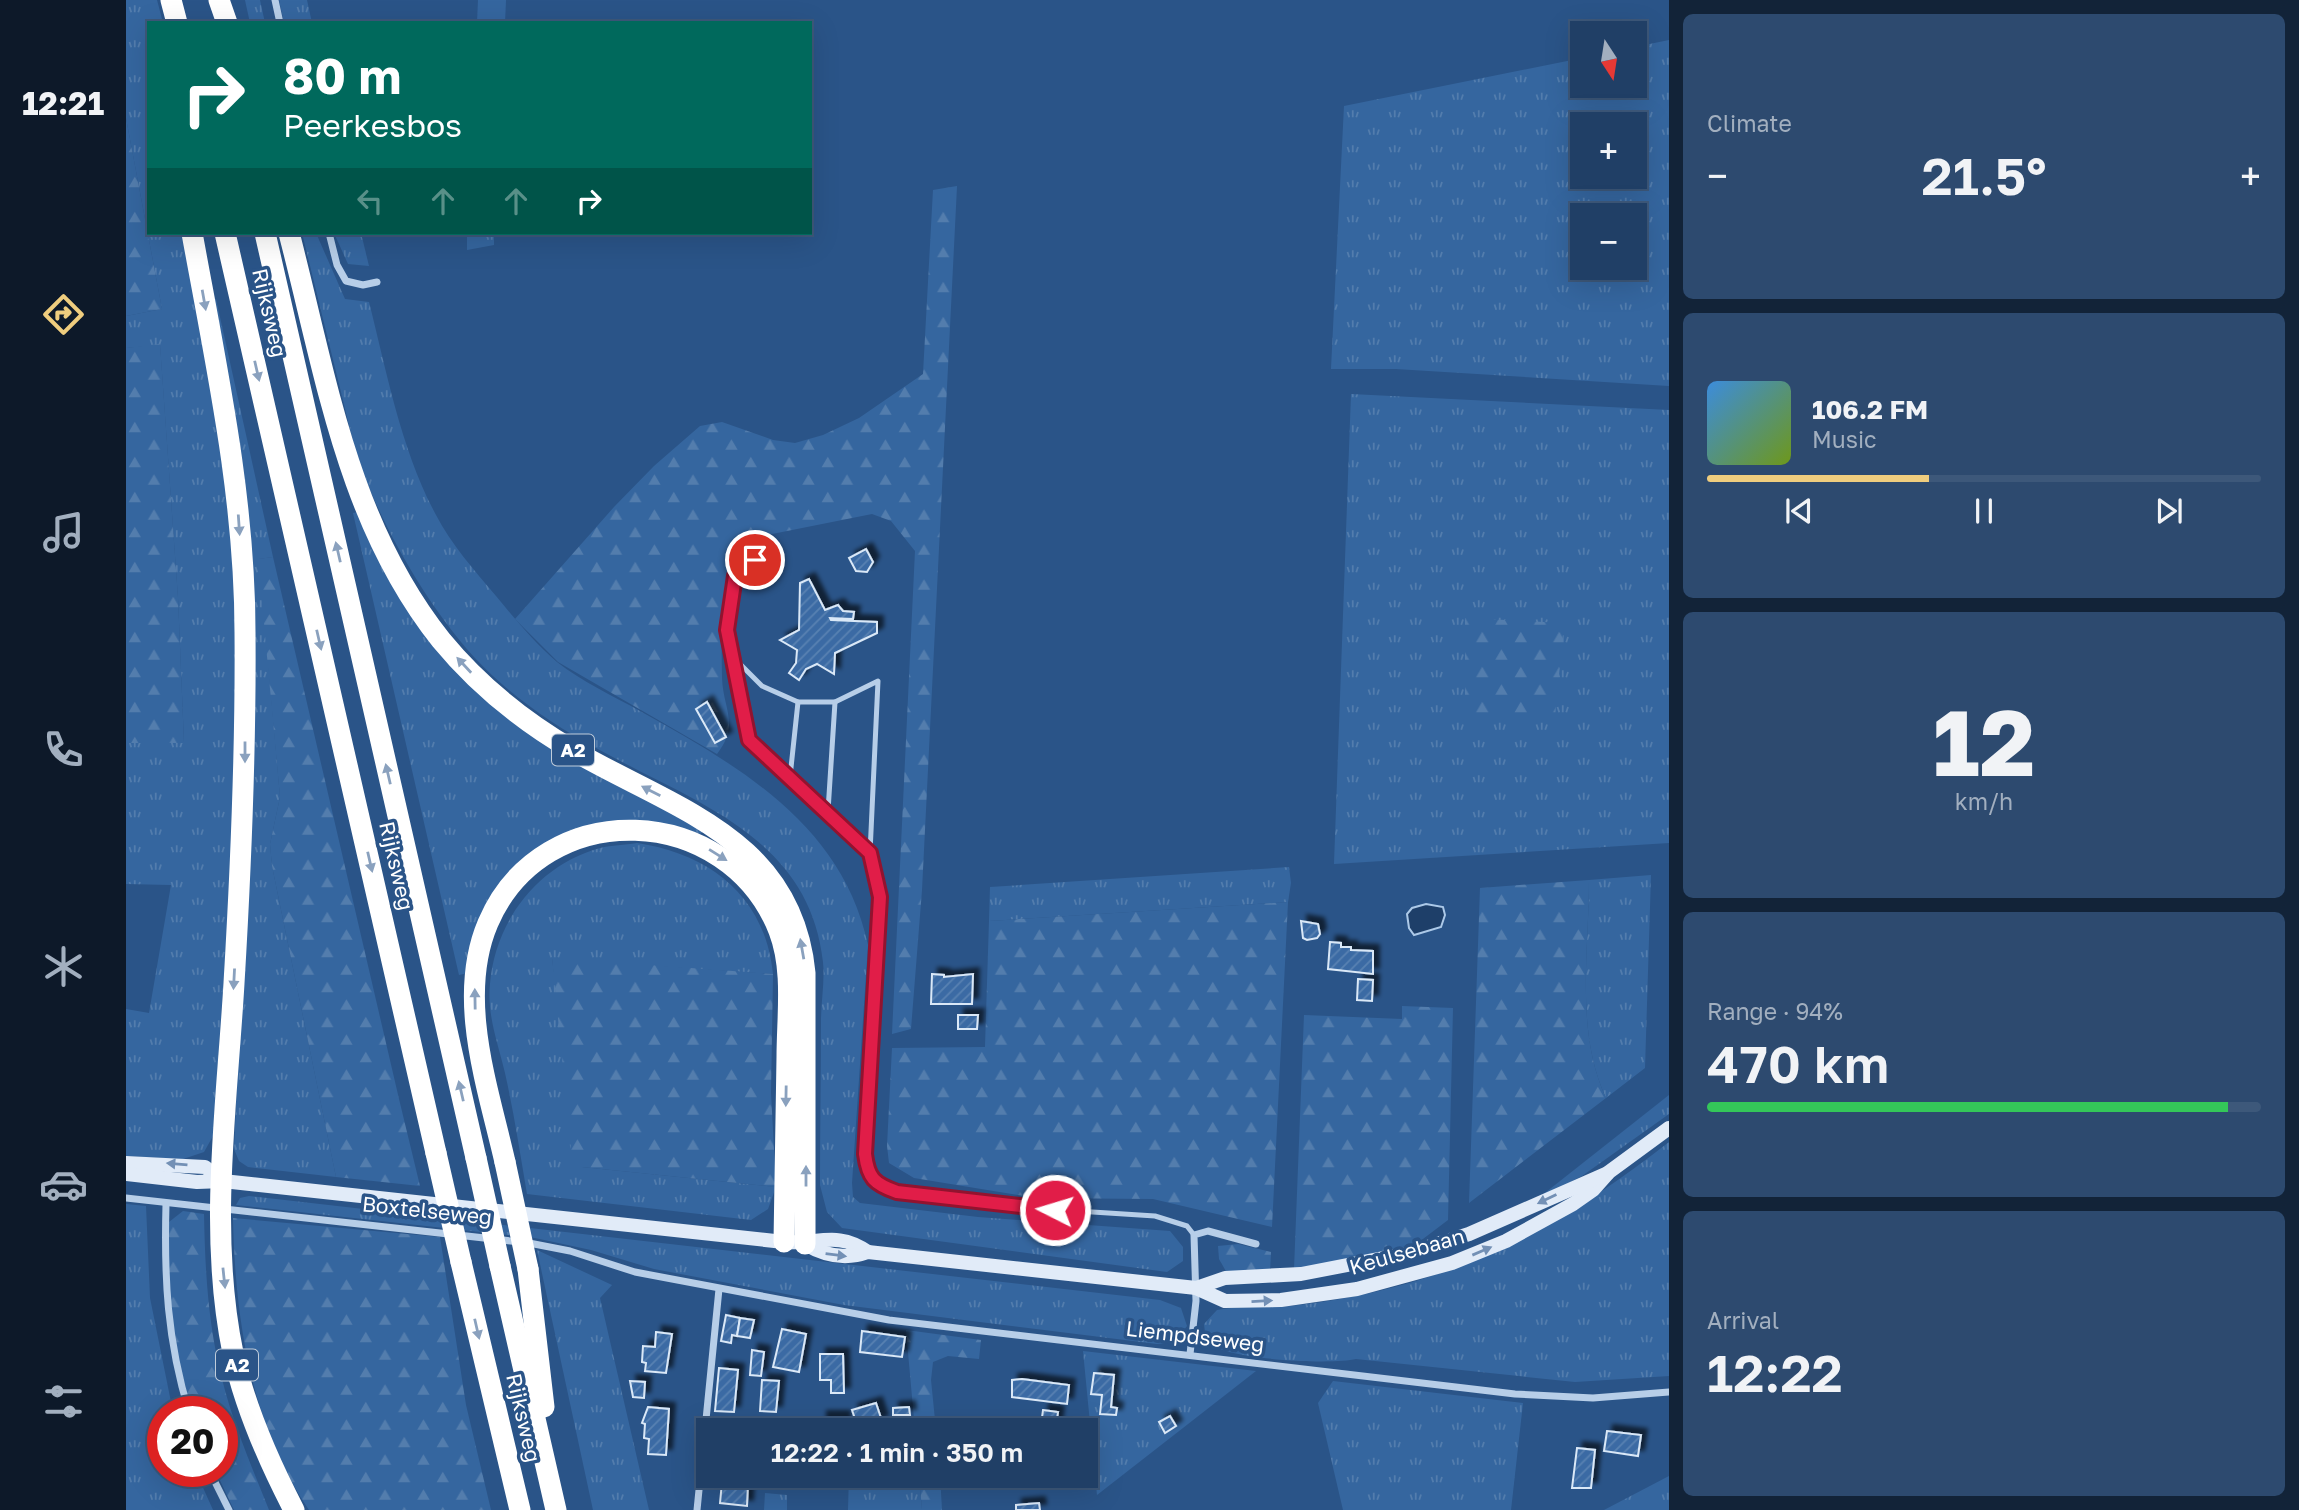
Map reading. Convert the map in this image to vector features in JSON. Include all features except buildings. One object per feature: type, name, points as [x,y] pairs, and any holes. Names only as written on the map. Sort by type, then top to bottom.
[{"type":"highway","points":[[164,0],[166,21]]},
{"type":"highway","points":[[172,0],[177,21]]},
{"type":"highway","points":[[212,0],[217,21]]},
{"type":"highway","points":[[219,0],[226,21]]},
{"type":"highway","name":"A2","points":[[192,235],[235,474],[245,627],[244,804],[223,1181],[224,1278],[233,1352],[253,1420],[294,1510]]},
{"type":"highway","name":"Rijksweg","points":[[225,235],[520,1510]]},
{"type":"highway","name":"Rijksweg","points":[[265,235],[556,1510]]},
{"type":"highway","name":"A2","points":[[290,235],[363,508],[400,582],[432,627],[487,690],[540,730],[575,752],[683,807],[740,845],[767,873],[789,907],[798,929],[805,973],[806,1244]]},
{"type":"highway","points":[[556,1510],[528,1269],[476,1024],[476,971],[488,922],[515,882],[531,866],[574,840],[619,830],[657,831],[674,835],[715,853],[743,875],[770,911],[784,947],[788,1003],[784,1242]]},
{"type":"main road","name":"Keulsebaan","points":[[1196,1288],[1225,1278],[1272,1277],[1344,1267],[1429,1247],[1502,1220],[1609,1172],[1669,1128]]},
{"type":"main road","name":"Boxtelseweg","points":[[126,1163],[205,1167],[223,1181]]},
{"type":"main road","name":"Keulsebaan","points":[[868,1252],[1196,1288],[1225,1301],[1314,1297],[1392,1281],[1452,1263],[1506,1241],[1573,1204],[1593,1190],[1609,1172]]},
{"type":"main road","name":"Boxtelseweg","points":[[126,1174],[197,1182],[223,1181],[806,1244],[821,1253],[853,1257],[868,1252]]},
{"type":"street","points":[[275,0],[280,21]]},
{"type":"street","points":[[329,235],[337,265],[346,281],[363,285],[377,282]]},
{"type":"street","name":"Boxtelseweg","points":[[126,1198],[528,1243],[570,1251],[635,1272],[719,1289]]},
{"type":"street","points":[[166,1204],[164,1284],[183,1396]]},
{"type":"street","points":[[1190,1353],[1196,1288],[1194,1235],[1208,1231],[1256,1244]]},
{"type":"street","points":[[697,1510],[719,1289]]},
{"type":"street","name":"Liempdseweg","points":[[719,1289],[889,1320],[1190,1353],[1515,1394],[1593,1398],[1669,1392]]},
{"type":"street","points":[[218,1487],[229,1510]]},
{"type":"lane","points":[[755,560],[735,576],[727,630],[749,740],[870,853]]},
{"type":"lane","points":[[732,655],[762,686],[798,702],[835,702],[878,681],[870,853],[880,897],[865,1154],[868,1173],[876,1185],[897,1192],[1030,1208],[1155,1216],[1187,1226],[1194,1235]]},
{"type":"lane","points":[[790,777],[798,702]]},
{"type":"lane","points":[[828,811],[835,702]]},
{"type":"green space","points":[[126,0],[157,0],[162,21],[147,21],[147,229],[126,118]]},
{"type":"green space","points":[[245,0],[260,0],[265,21],[250,21]]},
{"type":"green space","points":[[279,0],[307,0],[312,21],[284,21]]},
{"type":"green space","points":[[478,0],[506,0],[505,21],[477,21]]},
{"type":"green space","points":[[1669,40],[1669,386],[1396,369],[1331,369],[1344,106],[1570,60],[1570,98],[1647,98],[1647,45]]},
{"type":"green space","points":[[126,118],[162,309],[126,316]]},
{"type":"green space","points":[[957,186],[922,890],[911,1029],[892,1034],[915,551],[891,521],[872,514],[757,537],[741,546],[729,577],[724,610],[722,678],[729,725],[728,734],[717,754],[558,662],[515,619],[614,507],[654,466],[700,426],[722,422],[773,440],[795,443],[823,435],[859,418],[923,374],[933,190]]},
{"type":"green space","points":[[148,235],[196,235],[229,475],[240,739],[213,1136],[204,1152],[183,1159],[126,1156],[126,1009],[149,1013],[171,885],[126,884],[126,743],[184,742],[178,598],[160,345],[126,348],[126,316],[162,309]]},
{"type":"green space","points":[[302,235],[317,235],[345,299],[369,302],[396,411],[413,464],[442,526],[471,567],[557,662],[597,688],[714,754],[749,778],[782,804],[811,833],[835,865],[855,903],[868,945],[853,1197],[860,1203],[978,1217],[1170,1231],[1183,1247],[1183,1261],[1167,1272],[842,1228],[827,1212],[820,1185],[823,962],[813,919],[795,883],[770,853],[740,828],[706,806],[547,719],[487,671],[443,619],[402,555],[364,477]]},
{"type":"green space","points":[[335,235],[361,235],[369,266],[348,264]]},
{"type":"green space","points":[[467,235],[494,235],[494,245],[467,250]]},
{"type":"green space","points":[[216,299],[273,557],[259,559],[280,797],[270,844],[272,866],[336,1177],[248,1167],[239,1161],[234,1149],[251,766],[211,300]]},
{"type":"green space","points":[[160,344],[178,598],[184,743],[126,743],[126,348]]},
{"type":"green space","points":[[1351,394],[1669,410],[1669,843],[1334,864]]},
{"type":"green space","points":[[358,512],[460,670],[705,829],[700,834],[669,825],[637,822],[605,824],[574,831],[545,844],[519,862],[498,886],[482,915],[468,973],[459,975],[353,513]]},
{"type":"green space","points":[[273,557],[420,1186],[336,1177],[272,866],[270,844],[280,797],[258,559]]},
{"type":"green space","points":[[1465,618],[1564,623],[1555,717],[1465,714]]},
{"type":"green space","points":[[637,843],[688,857],[729,883],[746,901],[759,922],[768,946],[773,974],[552,959],[582,1167],[776,1187],[768,1209],[751,1220],[527,1194],[492,1018],[489,996],[494,961],[511,918],[539,882],[578,856],[600,848]]},
{"type":"green space","points":[[1289,867],[1291,883],[1288,902],[989,921],[990,887]]},
{"type":"green space","points":[[1651,875],[1645,1068],[1606,1098],[1596,1072],[1587,1019],[1589,880]]},
{"type":"green space","points":[[1589,880],[1587,1019],[1596,1072],[1606,1098],[1469,1203],[1480,888]]},
{"type":"green space","points":[[1288,902],[1272,1227],[1153,1199],[1036,1198],[914,1178],[889,1163],[887,1146],[892,1048],[985,1047],[989,921]]},
{"type":"green space","points":[[552,958],[773,974],[771,1093],[776,1187],[582,1167],[572,1159]]},
{"type":"green space","points":[[1402,1006],[1453,1008],[1448,1220],[1415,1245],[1294,1270],[1304,1015],[1402,1019]]},
{"type":"green space","points":[[1669,1095],[1669,1114],[1582,1176],[1536,1200]]},
{"type":"green space","points":[[1669,1142],[1669,1376],[1575,1382],[1356,1359],[1302,1361],[1254,1357],[1233,1353],[1206,1341],[1204,1324],[1217,1310],[1290,1306],[1334,1300],[1382,1290],[1470,1262],[1512,1243],[1592,1198]]},
{"type":"green space","points":[[249,1196],[1160,1300],[1181,1308],[1187,1326],[1175,1342],[1157,1344],[844,1305],[654,1269],[591,1250],[535,1238],[236,1205],[240,1198]]},
{"type":"green space","points":[[126,1204],[146,1206],[150,1298],[170,1396],[147,1396],[147,1487],[203,1487],[213,1510],[126,1510]]},
{"type":"green space","points":[[183,1211],[204,1214],[208,1297],[213,1338],[226,1396],[188,1396],[171,1318],[167,1270],[169,1222]]},
{"type":"green space","points":[[233,1218],[440,1237],[466,1405],[491,1510],[309,1510],[273,1443],[250,1370],[238,1294]]},
{"type":"green space","points":[[1238,1244],[1271,1252],[1270,1272],[1227,1273],[1219,1259],[1218,1246]]},
{"type":"green space","points":[[537,1250],[612,1285],[600,1298],[649,1510],[593,1510]]},
{"type":"green space","points":[[906,1330],[981,1340],[979,1359],[948,1356],[933,1362],[931,1380],[935,1418],[914,1418]]},
{"type":"green space","points":[[1083,1351],[1256,1371],[1097,1495],[1098,1418],[1090,1418]]},
{"type":"green space","points":[[1333,1381],[1523,1403],[1511,1510],[1343,1510],[1318,1403]]},
{"type":"green space","points":[[238,1432],[269,1510],[234,1510],[223,1487],[238,1487]]},
{"type":"green space","points":[[1669,1476],[1669,1510],[1604,1510]]},
{"type":"green space","points":[[849,1488],[920,1488],[922,1510],[848,1510]]},
{"type":"green space","points":[[920,1488],[941,1488],[942,1510],[922,1510]]},
{"type":"green space","points":[[765,1493],[787,1495],[787,1510],[764,1510]]},
{"type":"shaded area","points":[[1426,904],[1443,907],[1445,915],[1441,927],[1414,935],[1409,928],[1407,914],[1412,908]]},
{"type":"route","points":[[755,560],[735,576],[727,630],[749,740],[870,853],[880,897],[865,1154],[868,1173],[876,1185],[897,1192],[1055,1210]]}]
